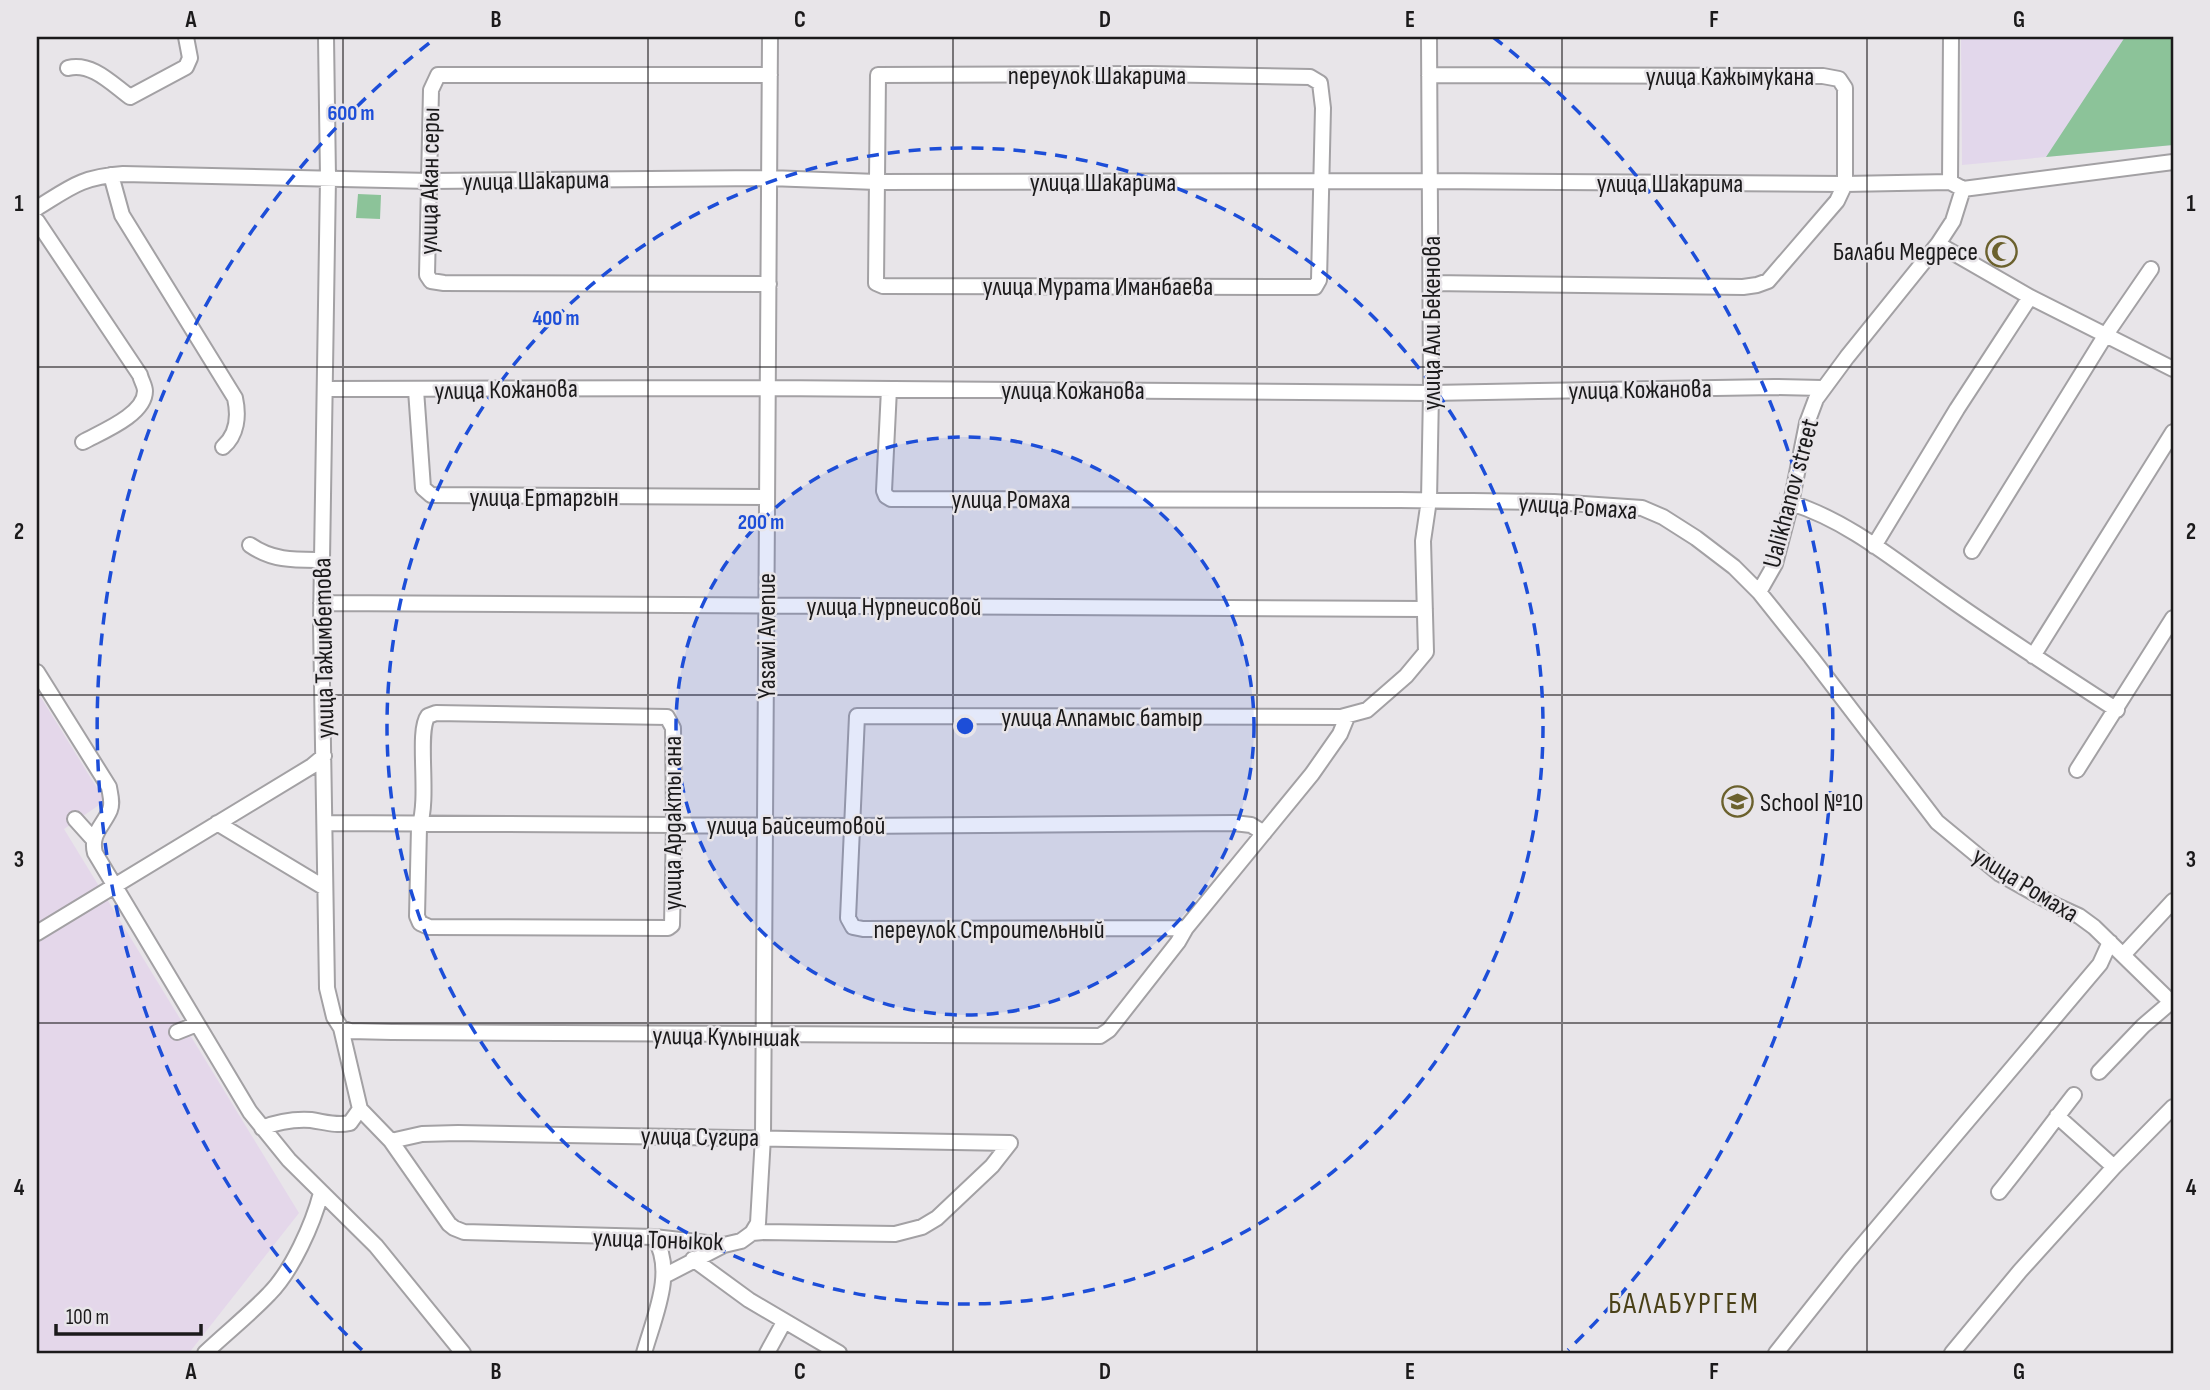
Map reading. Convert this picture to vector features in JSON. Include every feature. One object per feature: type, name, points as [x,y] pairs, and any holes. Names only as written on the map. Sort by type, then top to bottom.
[{"type":"street","points":[[68,68],[78,65],[87,67],[130,97],[186,67],[190,58],[186,37]]},
{"type":"street","name":"улица Тажимбетова","points":[[326,37],[328,178],[321,603],[327,988],[334,1017],[341,1028],[360,1109]]},
{"type":"street","name":"Yasawi Avenue","points":[[752,1233],[758,1223],[763,1137],[770,37]]},
{"type":"street","name":"улица Али Бекенова","points":[[1347,716],[1367,710],[1406,676],[1423,657],[1427,647],[1423,541],[1429,500],[1431,393],[1429,37]]},
{"type":"street","name":"Ualikhanov street","points":[[1759,592],[1775,564],[1791,503],[1807,423],[1822,388],[1938,244],[1953,221],[1956,185],[1951,37]]},
{"type":"street","name":"переулок Шакарима","points":[[877,182],[878,75],[1150,74],[1315,78],[1322,86],[1320,183]]},
{"type":"street","name":"улица Акан серы","points":[[769,284],[435,282],[426,275],[431,90],[438,75],[770,75]]},
{"type":"street","name":"улица Кажымукана","points":[[1429,75],[1836,77],[1842,81],[1845,88],[1845,184]]},
{"type":"street","name":"улица Шакарима","points":[[37,208],[80,181],[110,175],[430,181],[769,178],[877,182],[1431,181],[1956,185],[2173,163]]},
{"type":"street","points":[[110,175],[122,215],[235,398],[237,422],[229,442],[223,447]]},
{"type":"street","name":"улица Мурата Иманбаева","points":[[877,182],[875,277],[880,285],[1312,287],[1319,281],[1320,183]]},
{"type":"street","points":[[1431,283],[1757,285],[1768,281],[1777,271],[1837,201],[1845,184]]},
{"type":"street","points":[[37,221],[140,375],[145,389],[141,404],[129,416],[83,442]]},
{"type":"street","points":[[1953,221],[1963,258]]},
{"type":"street","points":[[1938,244],[2030,297],[2173,369]]},
{"type":"street","points":[[1972,551],[2105,336],[2151,269]]},
{"type":"street","points":[[1874,546],[1957,409],[2030,297]]},
{"type":"street","name":"улица Кожанова","points":[[325,389],[769,388],[1431,393],[1822,388]]},
{"type":"street","name":"улица Ромаха","points":[[889,389],[884,491],[891,499],[1554,502],[1642,508],[1663,517],[1734,567],[1759,592],[1937,822],[2000,874],[2079,916],[2124,954],[2172,1003]]},
{"type":"street","name":"улица Ертаргын","points":[[416,390],[424,488],[431,495],[767,497]]},
{"type":"street","points":[[2033,656],[2173,432]]},
{"type":"street","points":[[1791,503],[1833,521],[1874,546],[2033,656],[2117,710]]},
{"type":"street","points":[[250,545],[272,557],[322,560]]},
{"type":"street","name":"улица Нурпеисовой","points":[[321,603],[1425,609]]},
{"type":"street","points":[[2077,770],[2173,618]]},
{"type":"street","points":[[37,672],[109,787],[111,807],[93,839],[94,853],[262,1128],[289,1160],[376,1247],[463,1353]]},
{"type":"street","name":"улица Ардакты ана","points":[[436,713],[667,717],[673,728],[674,825],[673,920],[670,927],[442,927],[424,925],[417,916],[420,823],[423,818],[425,778],[423,725],[428,716],[436,713]]},
{"type":"street","name":"улица Алпамыс батыр","points":[[853,826],[857,716],[1347,716]]},
{"type":"street","points":[[1186,929],[1312,774],[1340,734],[1347,716]]},
{"type":"street","points":[[37,933],[324,757]]},
{"type":"street","points":[[75,819],[93,839]]},
{"type":"street","points":[[217,822],[325,888]]},
{"type":"street","name":"улица Байсеитовой","points":[[325,823],[853,826],[1234,822],[1251,825],[1264,833]]},
{"type":"street","name":"переулок Строительный","points":[[853,826],[849,921],[858,929],[1186,929]]},
{"type":"street","points":[[2124,954],[2173,901]]},
{"type":"street","name":"улица Кулыншак","points":[[341,1028],[350,1031],[392,1032],[1100,1037],[1109,1030],[1186,929]]},
{"type":"street","points":[[1776,1353],[1858,1251],[2100,964],[2110,942]]},
{"type":"street","points":[[2099,1072],[2143,1026],[2172,1003]]},
{"type":"street","points":[[177,1032],[197,1024]]},
{"type":"street","points":[[1999,1192],[2074,1095]]},
{"type":"street","points":[[1952,1353],[2020,1271],[2173,1107]]},
{"type":"street","points":[[262,1128],[275,1122],[302,1121],[341,1125],[350,1123],[360,1109],[391,1141]]},
{"type":"street","points":[[2057,1116],[2115,1167]]},
{"type":"street","name":"улица Сугира","points":[[391,1141],[422,1134],[458,1133],[1010,1143],[992,1166],[937,1218],[908,1231]]},
{"type":"street","name":"улица Тоныкок","points":[[391,1141],[449,1224],[464,1233],[653,1237],[724,1245],[747,1238],[752,1233],[895,1234],[908,1231]]},
{"type":"street","points":[[205,1353],[271,1292],[299,1248],[316,1212],[321,1193]]},
{"type":"street","points":[[644,1353],[664,1276],[662,1256],[653,1237]]},
{"type":"street","points":[[664,1276],[724,1245]]},
{"type":"street","points":[[693,1259],[749,1300],[839,1353]]},
{"type":"street","points":[[767,1353],[784,1322]]},
{"type":"shaded area","points":[[1961,37],[2173,37],[2173,145],[1962,165]]},
{"type":"shaded area","points":[[37,691],[105,801],[64,829],[299,1213],[189,1353],[37,1353]]},
{"type":"green space","points":[[2125,37],[2173,37],[2173,145],[2046,157]]},
{"type":"green space","points":[[358,194],[381,195],[380,219],[356,218]]},
{"type":"place","name":"Балаби Медресе","points":[[2001,251]]},
{"type":"place","name":"School №10","points":[[1737,802]]},
{"type":"district","name":"БАЛАБУРГЕМ","points":[[1684,1303]]}]
